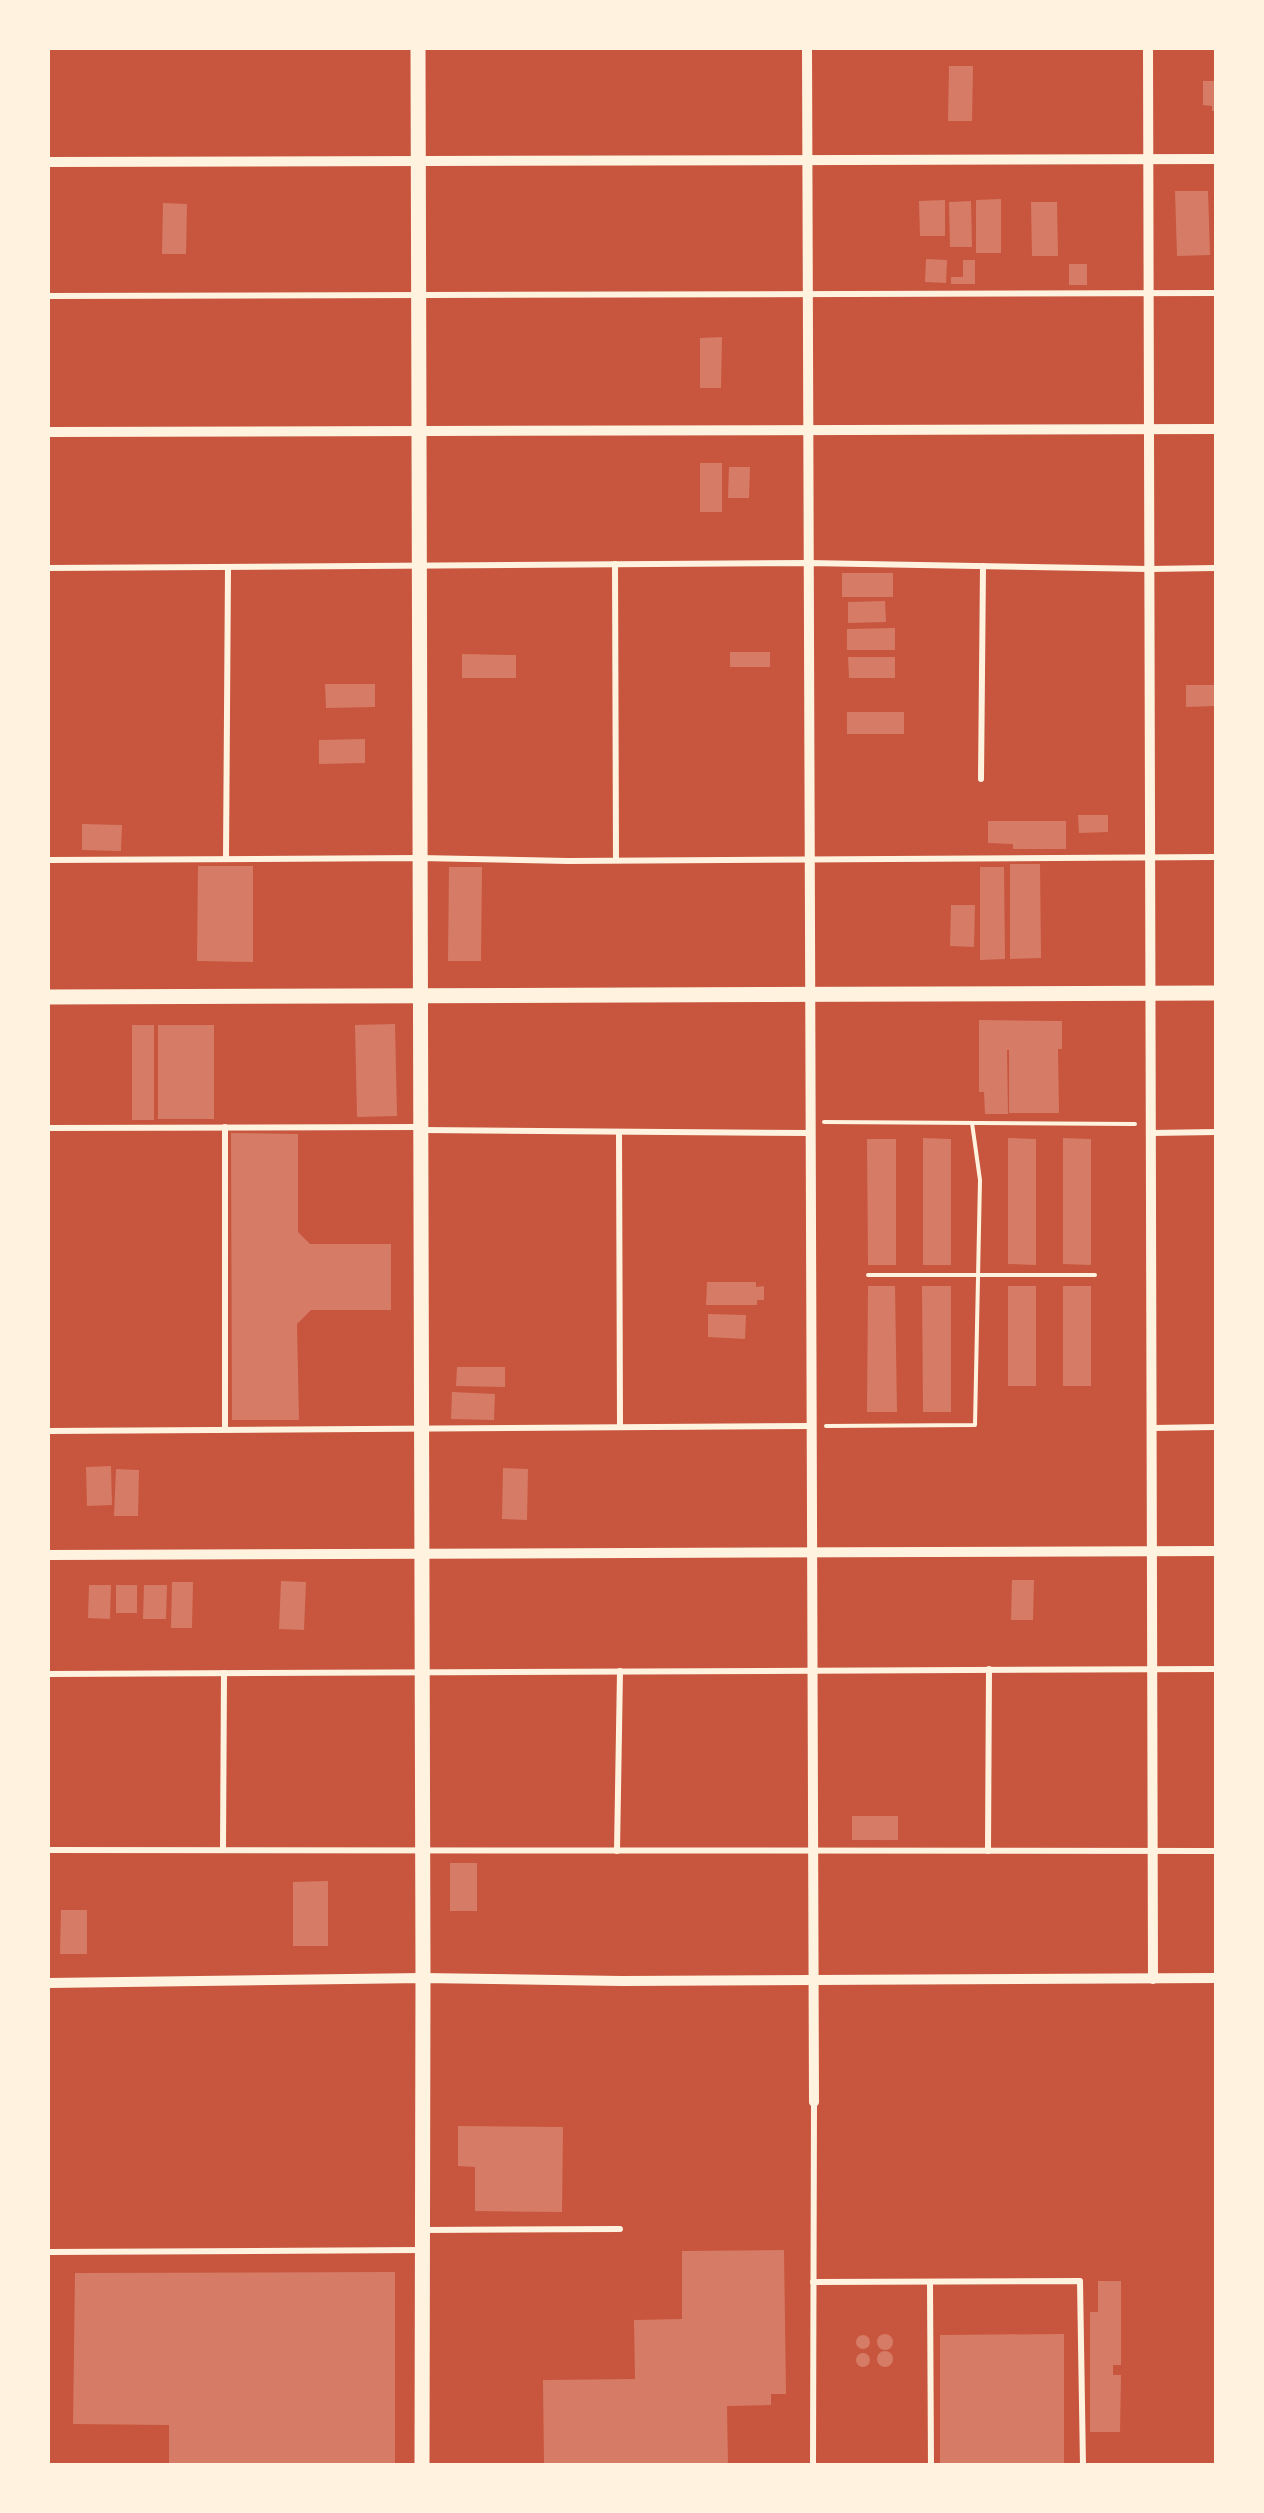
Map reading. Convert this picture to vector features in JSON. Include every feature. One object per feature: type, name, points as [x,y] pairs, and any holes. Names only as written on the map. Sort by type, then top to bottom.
[{"type":"street","points":[[418,48],[422,2466]]},
{"type":"street","points":[[808,48],[814,2102]]},
{"type":"street","points":[[1148,48],[1154,1979]]},
{"type":"street","points":[[48,162],[1216,159]]},
{"type":"street","points":[[48,432],[1216,429]]},
{"type":"street","points":[[48,997],[1216,992]]},
{"type":"street","points":[[48,1555],[1216,1551]]},
{"type":"street","points":[[48,1983],[423,1978],[1216,1978]]},
{"type":"lane","points":[[48,296],[1216,293]]},
{"type":"lane","points":[[48,568],[808,563],[1216,568]]},
{"type":"lane","points":[[616,564],[616,860]]},
{"type":"lane","points":[[981,779],[983,566]]},
{"type":"lane","points":[[226,858],[228,567]]},
{"type":"lane","points":[[48,860],[1216,857]]},
{"type":"lane","points":[[225,1127],[226,1429]]},
{"type":"lane","points":[[48,1128],[619,1132],[810,1128]]},
{"type":"lane","points":[[1151,1128],[1216,1132]]},
{"type":"lane","points":[[619,1132],[620,1427]]},
{"type":"lane","points":[[48,1431],[811,1426]]},
{"type":"lane","points":[[1152,1428],[1216,1426]]},
{"type":"lane","points":[[48,1674],[1216,1668]]},
{"type":"lane","points":[[988,1851],[989,1670]]},
{"type":"lane","points":[[617,1850],[620,1671]]},
{"type":"lane","points":[[223,1849],[224,1673]]},
{"type":"lane","points":[[48,1850],[1216,1851]]},
{"type":"lane","points":[[812,2466],[814,2102]]},
{"type":"lane","points":[[423,2230],[620,2229]]},
{"type":"lane","points":[[48,2252],[423,2250]]},
{"type":"lane","points":[[813,2282],[1080,2281],[1083,2466]]},
{"type":"lane","points":[[930,2282],[930,2466]]},
{"type":"path","points":[[811,1426],[975,1425],[980,1180],[972,1123]]},
{"type":"path","points":[[810,1128],[972,1123],[1151,1128]]},
{"type":"path","points":[[868,1275],[1095,1275]]},
{"type":"building","points":[[949,66],[973,66],[972,121],[948,121]]},
{"type":"building","points":[[1203,81],[1216,81],[1216,111],[1203,105]]},
{"type":"building","points":[[1175,191],[1208,191],[1210,255],[1177,256]]},
{"type":"building","points":[[1001,199],[1001,253],[976,253],[976,200]]},
{"type":"building","points":[[945,200],[945,236],[920,236],[919,201]]},
{"type":"building","points":[[971,201],[972,247],[950,247],[949,202]]},
{"type":"building","points":[[1031,202],[1057,202],[1058,256],[1032,256]]},
{"type":"building","points":[[163,203],[187,204],[186,254],[162,254]]},
{"type":"building","points":[[926,259],[947,260],[946,283],[925,282]]},
{"type":"building","points":[[963,260],[975,260],[975,284],[951,284],[951,277],[963,277]]},
{"type":"building","points":[[1069,264],[1087,264],[1087,285],[1069,285]]},
{"type":"building","points":[[722,337],[721,388],[700,388],[700,338]]},
{"type":"building","points":[[700,463],[722,463],[722,512],[700,512]]},
{"type":"building","points":[[729,467],[750,467],[749,498],[728,498]]},
{"type":"building","points":[[842,573],[893,573],[893,597],[842,597]]},
{"type":"building","points":[[885,601],[886,622],[848,623],[848,602]]},
{"type":"building","points":[[895,628],[895,650],[847,650],[847,629]]},
{"type":"building","points":[[730,652],[770,652],[770,667],[730,667]]},
{"type":"building","points":[[462,654],[516,655],[516,678],[462,678]]},
{"type":"building","points":[[848,657],[895,657],[895,678],[849,678]]},
{"type":"building","points":[[325,684],[375,684],[375,707],[326,708]]},
{"type":"building","points":[[1186,685],[1216,685],[1216,706],[1186,707]]},
{"type":"building","points":[[847,712],[904,712],[904,734],[847,734]]},
{"type":"building","points":[[365,739],[365,763],[319,764],[319,740]]},
{"type":"building","points":[[1078,815],[1108,815],[1108,832],[1079,833]]},
{"type":"building","points":[[988,821],[1066,821],[1066,849],[1013,849],[1013,844],[988,843]]},
{"type":"building","points":[[82,824],[122,825],[121,851],[82,850]]},
{"type":"building","points":[[1010,864],[1040,864],[1041,958],[1010,959]]},
{"type":"building","points":[[198,866],[253,866],[253,962],[197,961]]},
{"type":"building","points":[[449,867],[482,867],[481,961],[448,961]]},
{"type":"building","points":[[980,867],[1004,867],[1005,959],[980,960]]},
{"type":"building","points":[[951,905],[975,905],[974,947],[950,946]]},
{"type":"building","points":[[979,1020],[1062,1021],[1062,1049],[1058,1049],[1059,1113],[1009,1113],[1007,1050],[1008,1114],[985,1114],[984,1092],[979,1092]]},
{"type":"building","points":[[395,1024],[397,1116],[357,1117],[355,1025]]},
{"type":"building","points":[[132,1025],[154,1025],[154,1120],[132,1120]]},
{"type":"building","points":[[158,1025],[214,1025],[214,1119],[158,1119]]},
{"type":"building","points":[[231,1133],[298,1134],[298,1232],[310,1244],[391,1244],[391,1310],[311,1310],[297,1324],[299,1420],[232,1420]]},
{"type":"building","points":[[923,1138],[951,1139],[951,1265],[923,1265]]},
{"type":"building","points":[[1008,1138],[1036,1139],[1036,1265],[1008,1264]]},
{"type":"building","points":[[1063,1138],[1091,1139],[1091,1265],[1063,1264]]},
{"type":"building","points":[[867,1139],[896,1139],[896,1265],[868,1265]]},
{"type":"building","points":[[707,1282],[756,1282],[756,1287],[764,1286],[764,1300],[757,1300],[757,1305],[706,1305]]},
{"type":"building","points":[[868,1286],[895,1286],[897,1412],[867,1412]]},
{"type":"building","points":[[922,1286],[951,1286],[951,1412],[923,1412]]},
{"type":"building","points":[[1008,1286],[1036,1286],[1036,1386],[1008,1386]]},
{"type":"building","points":[[1063,1286],[1091,1286],[1091,1386],[1063,1386]]},
{"type":"building","points":[[708,1314],[746,1315],[745,1339],[708,1337]]},
{"type":"building","points":[[457,1367],[505,1367],[505,1387],[456,1386]]},
{"type":"building","points":[[452,1392],[495,1394],[494,1420],[451,1419]]},
{"type":"building","points":[[111,1466],[112,1505],[87,1506],[86,1467]]},
{"type":"building","points":[[503,1468],[528,1469],[527,1520],[502,1519]]},
{"type":"building","points":[[116,1469],[139,1470],[138,1516],[114,1516]]},
{"type":"building","points":[[1012,1580],[1034,1580],[1033,1620],[1011,1620]]},
{"type":"building","points":[[281,1581],[306,1582],[304,1630],[279,1629]]},
{"type":"building","points":[[172,1582],[193,1582],[192,1628],[171,1628]]},
{"type":"building","points":[[89,1585],[111,1585],[110,1619],[88,1618]]},
{"type":"building","points":[[116,1585],[137,1585],[137,1613],[116,1613]]},
{"type":"building","points":[[144,1585],[167,1585],[166,1619],[143,1619]]},
{"type":"building","points":[[852,1816],[898,1816],[898,1840],[852,1840]]},
{"type":"building","points":[[450,1863],[477,1863],[477,1911],[450,1911]]},
{"type":"building","points":[[328,1881],[328,1946],[293,1946],[293,1882]]},
{"type":"building","points":[[61,1910],[87,1910],[87,1954],[60,1954]]},
{"type":"building","points":[[458,2126],[563,2127],[562,2212],[475,2211],[475,2167],[458,2166]]},
{"type":"building","points":[[784,2250],[786,2394],[771,2394],[771,2405],[727,2406],[728,2466],[544,2466],[543,2380],[635,2379],[634,2320],[682,2319],[682,2251]]},
{"type":"building","points":[[395,2272],[395,2466],[169,2466],[169,2425],[73,2424],[75,2273]]},
{"type":"building","points":[[1098,2281],[1121,2281],[1121,2365],[1113,2365],[1113,2375],[1121,2375],[1120,2432],[1090,2432],[1090,2312],[1098,2312]]},
{"type":"building","points":[[885,2334],[893,2342],[885,2350],[877,2342]]},
{"type":"building","points":[[1064,2334],[1064,2466],[940,2466],[940,2335]]},
{"type":"building","points":[[863,2335],[870,2342],[863,2349],[856,2342]]},
{"type":"building","points":[[885,2351],[893,2359],[885,2367],[877,2359]]},
{"type":"building","points":[[863,2353],[870,2360],[863,2367],[856,2360]]}]
